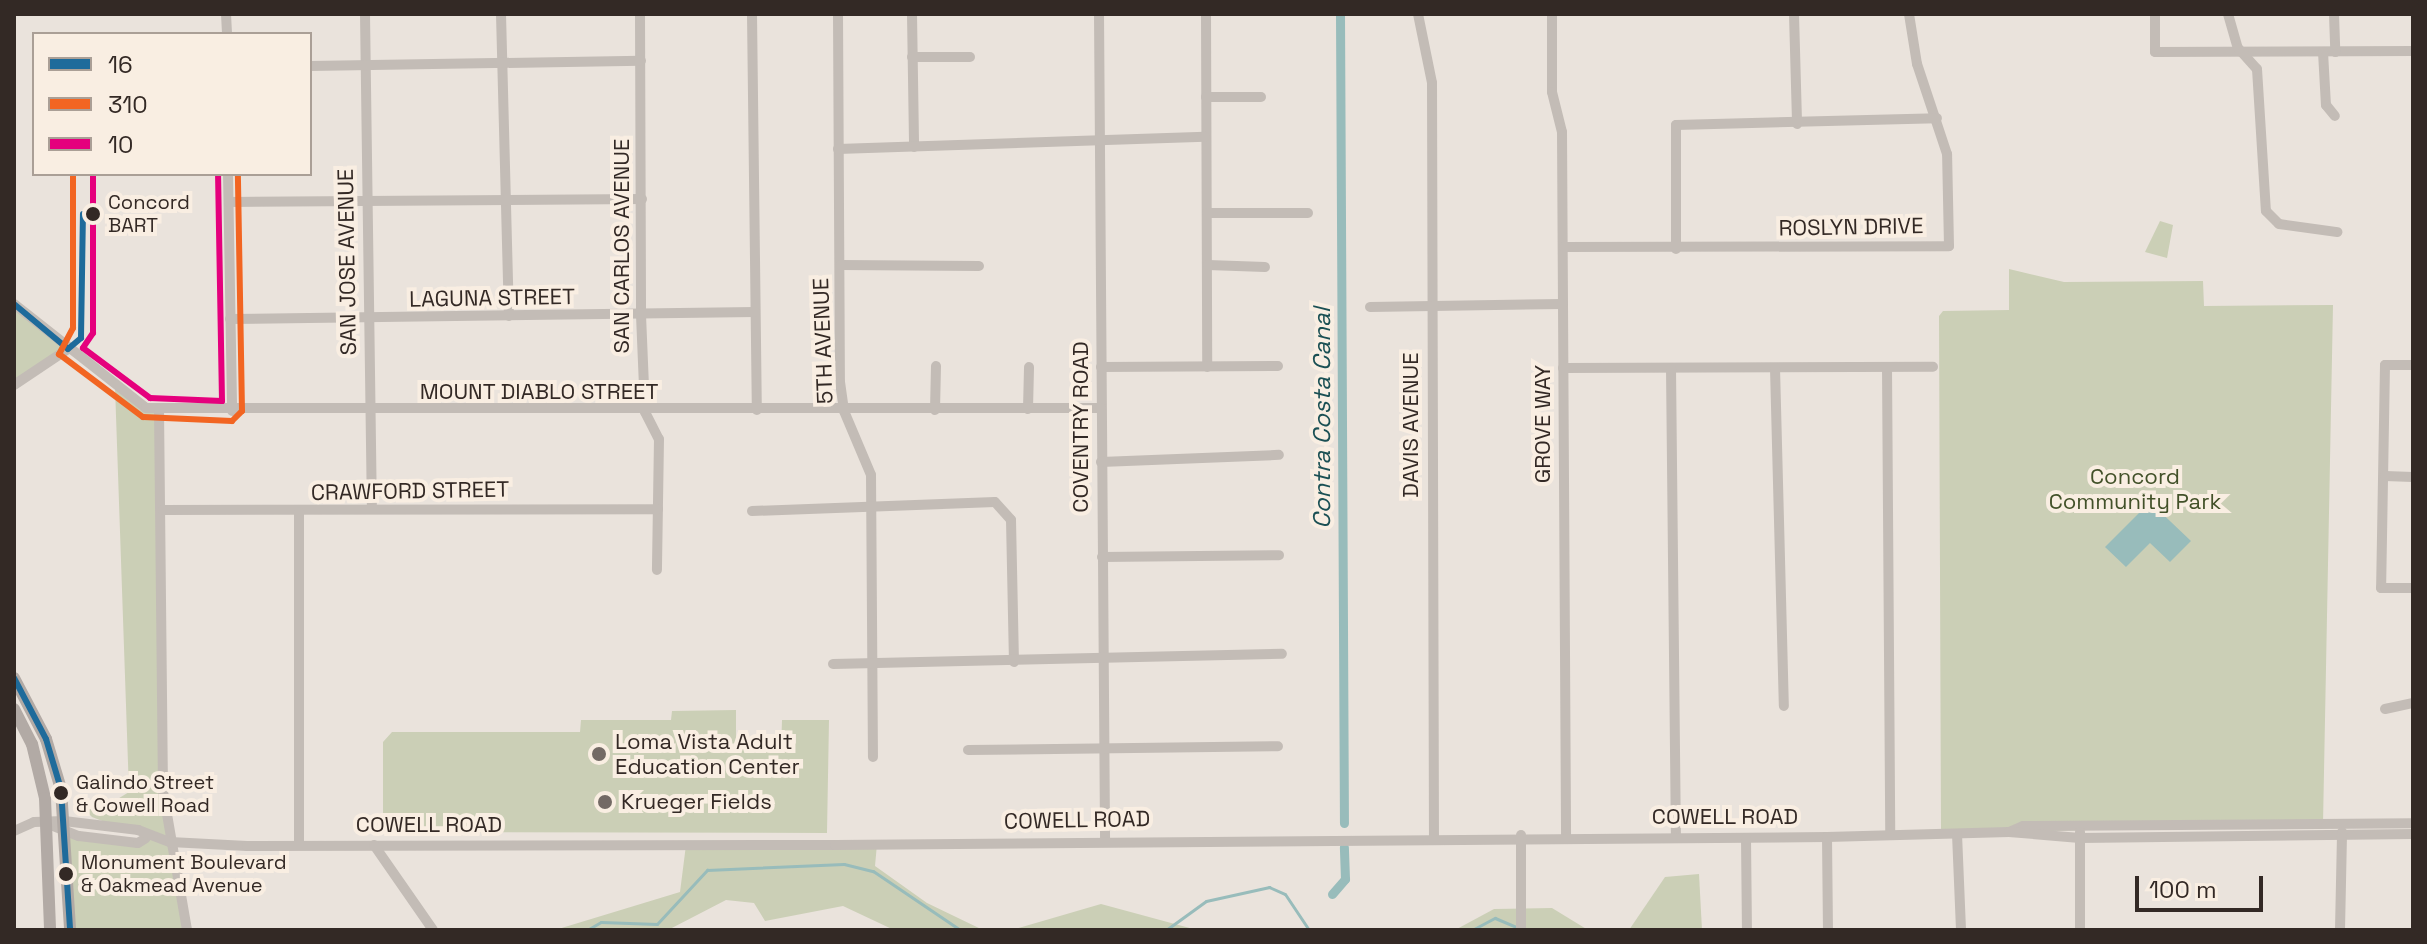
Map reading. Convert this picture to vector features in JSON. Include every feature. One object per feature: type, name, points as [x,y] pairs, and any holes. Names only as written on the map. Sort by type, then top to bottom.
[{"type":"main road","points":[[14,678],[46,739],[64,828],[70,930]]},
{"type":"main road","points":[[14,709],[41,773],[50,930]]},
{"type":"street","name":"SAN JOSE AVENUE","points":[[365,14],[372,509]]},
{"type":"street","points":[[501,14],[509,316]]},
{"type":"street","name":"SAN CARLOS AVENUE","points":[[640,14],[641,315],[645,412],[659,439],[657,570]]},
{"type":"street","points":[[752,14],[757,410]]},
{"type":"street","name":"5TH AVENUE","points":[[838,14],[844,411],[867,461],[873,507],[873,757]]},
{"type":"street","points":[[912,14],[914,147]]},
{"type":"street","name":"COVENTRY ROAD","points":[[1099,14],[1105,839]]},
{"type":"street","points":[[1206,14],[1207,367]]},
{"type":"street","name":"DAVIS AVENUE","points":[[1418,14],[1432,83],[1430,306],[1434,837]]},
{"type":"street","name":"GROVE WAY","points":[[1552,14],[1564,247],[1566,835]]},
{"type":"street","points":[[1794,14],[1797,124]]},
{"type":"street","name":"ROSLYN DRIVE","points":[[1564,247],[1949,246],[1947,154],[1917,64],[1909,14]]},
{"type":"street","points":[[2155,14],[2155,52],[2413,51]]},
{"type":"street","points":[[2228,14],[2230,32],[2257,69],[2266,211],[2279,224],[2337,232]]},
{"type":"street","points":[[2334,14],[2335,52]]},
{"type":"street","points":[[2323,52],[2326,105],[2335,116]]},
{"type":"street","points":[[912,57],[970,57]]},
{"type":"street","points":[[312,66],[641,61]]},
{"type":"street","points":[[1206,97],[1261,97]]},
{"type":"street","points":[[1676,249],[1676,125],[1937,118]]},
{"type":"street","points":[[838,149],[914,147],[937,141],[1101,143],[1116,137],[1205,137]]},
{"type":"street","points":[[228,176],[232,411]]},
{"type":"street","points":[[229,202],[642,199]]},
{"type":"street","points":[[1207,213],[1308,213]]},
{"type":"street","points":[[841,265],[979,266]]},
{"type":"street","points":[[1208,265],[1265,267]]},
{"type":"street","name":"MOUNT DIABLO STREET","points":[[14,304],[146,408],[369,413],[1101,408]]},
{"type":"street","points":[[1370,307],[1563,304]]},
{"type":"street","name":"LAGUNA STREET","points":[[230,319],[368,321],[755,312]]},
{"type":"street","points":[[14,385],[68,349]]},
{"type":"street","points":[[2413,365],[2385,365],[2381,588],[2413,588]]},
{"type":"street","points":[[935,410],[936,366]]},
{"type":"street","points":[[1101,367],[1278,366]]},
{"type":"street","points":[[1028,409],[1029,367]]},
{"type":"street","points":[[1887,367],[1890,835]]},
{"type":"street","points":[[1563,368],[1933,367]]},
{"type":"street","points":[[1671,368],[1676,837]]},
{"type":"street","points":[[1775,368],[1784,706]]},
{"type":"street","points":[[159,409],[163,510],[163,791],[187,930]]},
{"type":"street","points":[[1101,462],[1279,455]]},
{"type":"street","points":[[2385,476],[2413,477]]},
{"type":"street","points":[[752,511],[986,500],[1005,508],[1011,520],[1014,662]]},
{"type":"street","name":"CRAWFORD STREET","points":[[163,510],[658,509]]},
{"type":"street","points":[[299,512],[299,845]]},
{"type":"street","points":[[1102,557],[1279,555]]},
{"type":"street","points":[[833,664],[1282,654]]},
{"type":"street","points":[[2385,709],[2413,703]]},
{"type":"street","points":[[968,750],[1278,746]]},
{"type":"street","name":"COWELL ROAD","points":[[14,831],[45,823],[64,828],[138,830],[146,838],[170,842],[374,845],[1521,835],[1746,838],[2009,832],[2080,838],[2342,830],[2413,823]]},
{"type":"street","points":[[2080,825],[2080,930]]},
{"type":"street","name":"COWELL ROAD","points":[[2009,832],[2023,826],[2080,825],[2413,834]]},
{"type":"street","points":[[2340,930],[2342,830]]},
{"type":"street","points":[[1957,834],[1961,930]]},
{"type":"street","points":[[1520,924],[1521,835]]},
{"type":"street","points":[[1827,837],[1828,930]]},
{"type":"street","points":[[1746,838],[1747,930]]},
{"type":"street","points":[[374,845],[433,930]]},
{"type":"green space","points":[[2160,221],[2173,225],[2167,258],[2145,252]]},
{"type":"green space","name":"Concord Community Park","points":[[2009,269],[2064,282],[2203,281],[2204,306],[2333,305],[2323,824],[1941,834],[1939,316],[1943,311],[2009,310]]},
{"type":"green space","points":[[14,304],[68,349],[14,385]]},
{"type":"green space","points":[[115,387],[146,408],[159,409],[163,791],[187,930],[69,930],[63,834],[138,843],[146,838],[92,817],[75,800],[116,800],[129,792]]},
{"type":"green space","name":"Krueger Fields","points":[[736,710],[736,749],[781,749],[782,720],[829,720],[827,833],[383,832],[383,742],[392,732],[580,732],[581,720],[671,720],[672,711]]},
{"type":"green space","points":[[877,844],[875,866],[927,903],[983,930],[894,930],[843,906],[765,921],[754,903],[726,900],[668,930],[555,930],[680,892],[686,845]]},
{"type":"green space","points":[[1699,874],[1702,930],[1629,930],[1665,877]]},
{"type":"green space","points":[[1101,904],[1197,930],[1012,930]]},
{"type":"green space","points":[[1552,908],[1588,930],[1455,930],[1494,909]]},
{"type":"water","points":[[2150,502],[2191,541],[2170,562],[2150,543],[2126,567],[2105,547]]},
{"type":"waterway","name":"Contra Costa Canal","points":[[1340,14],[1344,823]]},
{"type":"waterway","name":"Contra Costa Canal","points":[[1332,894],[1345,879],[1344,847]]},
{"type":"waterway","points":[[587,930],[601,922],[657,924],[707,870],[844,864],[873,871],[960,930]]},
{"type":"waterway","points":[[1166,930],[1206,901],[1269,887],[1285,894],[1309,930]]},
{"type":"waterway","points":[[1472,930],[1495,918],[1519,928]]},
{"type":"transit line","name":"310","points":[[73,176],[73,328],[59,354],[143,417],[232,421],[242,411],[238,176]]},
{"type":"transit line","name":"10","points":[[93,176],[93,333],[83,348],[150,398],[222,401],[218,176]]},
{"type":"transit line","name":"16","points":[[14,304],[68,349],[81,338],[83,214]]},
{"type":"transit line","name":"16","points":[[14,678],[46,739],[61,789],[70,930]]},
{"type":"place","name":"Concord BART","points":[[93,214]]},
{"type":"place","name":"Loma Vista Adult Education Center","points":[[599,754]]},
{"type":"place","name":"Galindo Street & Cowell Road","points":[[61,793]]},
{"type":"place","name":"Krueger Fields","points":[[605,802]]},
{"type":"place","name":"Monument Boulevard & Oakmead Avenue","points":[[66,874]]}]
